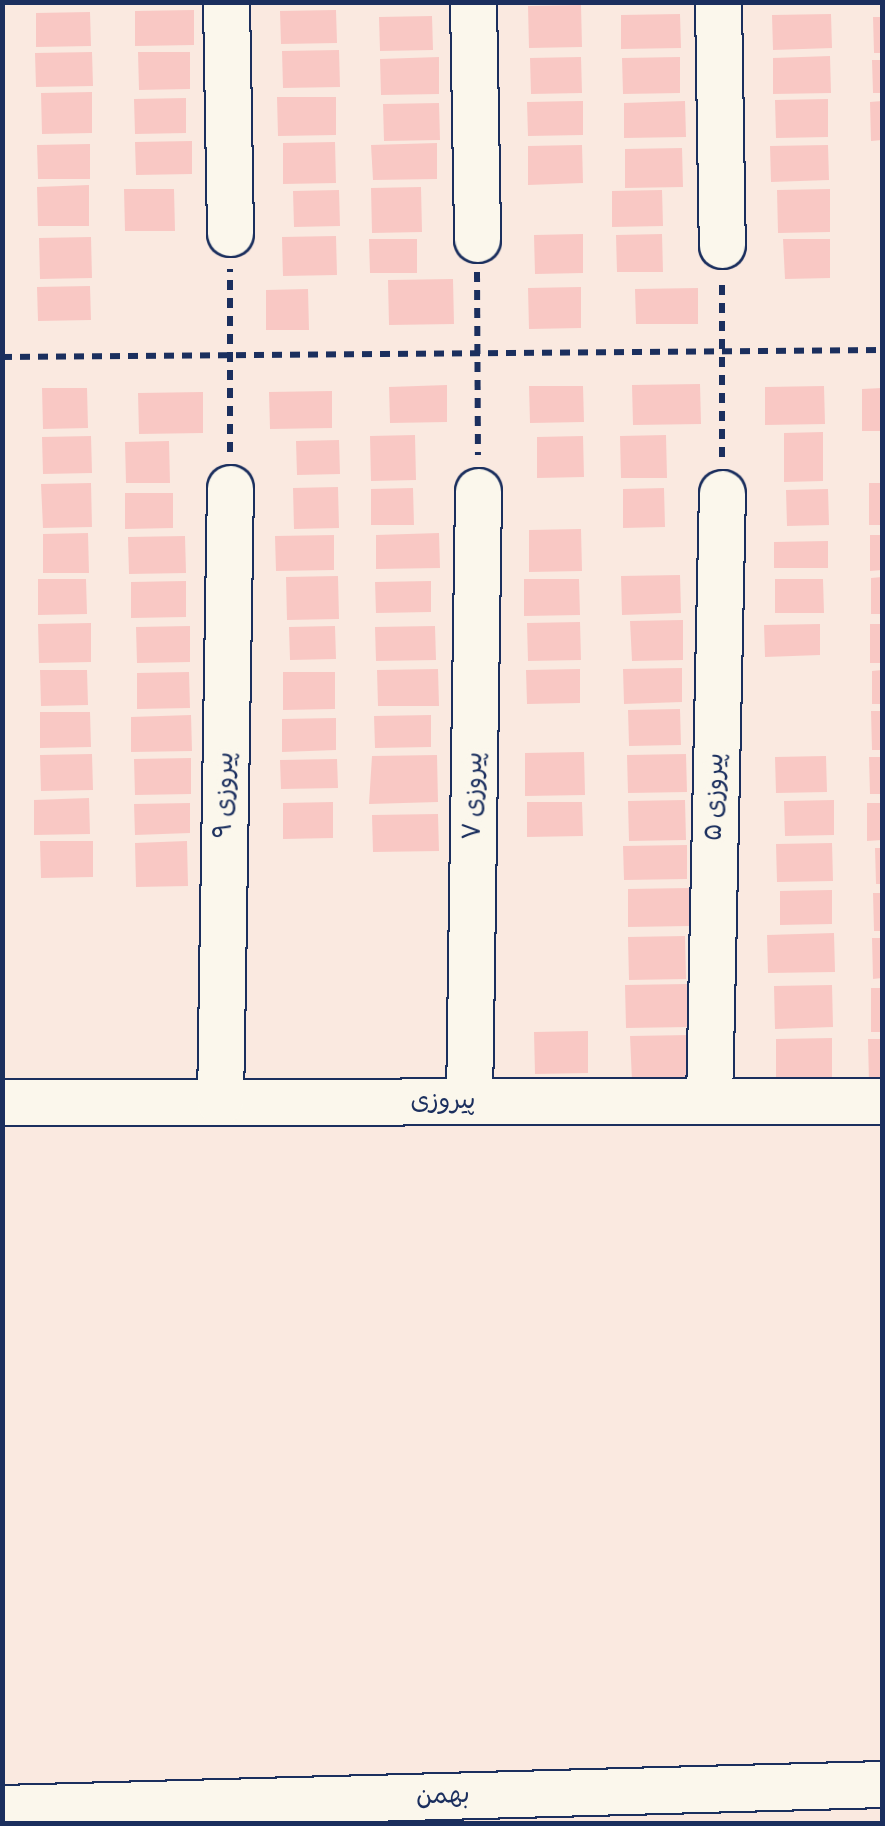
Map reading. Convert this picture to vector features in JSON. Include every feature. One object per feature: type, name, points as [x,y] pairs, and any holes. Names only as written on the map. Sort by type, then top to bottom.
[{"type":"street","points":[[226,2],[230,233]]},
{"type":"street","points":[[473,2],[477,239]]},
{"type":"street","points":[[718,2],[722,245]]},
{"type":"street","name":"پیروزی ۹","points":[[220,1102],[230,488]]},
{"type":"street","name":"پیروزی ۷","points":[[470,1101],[478,491]]},
{"type":"street","name":"پیروزی ۵","points":[[709,1101],[722,494]]},
{"type":"street","name":"پیروزی","points":[[2,1102],[882,1101]]},
{"type":"street","name":"بهمن","points":[[2,1808],[882,1784]]},
{"type":"path","points":[[230,233],[230,488]]},
{"type":"path","points":[[477,239],[478,491]]},
{"type":"path","points":[[722,245],[722,494]]},
{"type":"path","points":[[2,357],[882,350]]},
{"type":"building","points":[[581,5],[582,47],[529,48],[528,6]]},
{"type":"building","points":[[194,10],[194,45],[135,46],[135,11]]},
{"type":"building","points":[[336,10],[337,43],[281,44],[280,11]]},
{"type":"building","points":[[90,12],[91,46],[36,47],[36,13]]},
{"type":"building","points":[[680,14],[681,48],[621,49],[621,15]]},
{"type":"building","points":[[831,14],[832,48],[773,50],[772,15]]},
{"type":"building","points":[[432,16],[433,50],[380,51],[379,17]]},
{"type":"building","points":[[873,17],[882,17],[882,53],[874,53]]},
{"type":"building","points":[[339,50],[340,87],[283,88],[282,51]]},
{"type":"building","points":[[92,52],[93,86],[36,87],[35,53]]},
{"type":"building","points":[[138,52],[190,52],[190,89],[139,90]]},
{"type":"building","points":[[830,56],[831,93],[773,94],[773,58]]},
{"type":"building","points":[[439,57],[439,94],[381,95],[380,59]]},
{"type":"building","points":[[581,57],[582,93],[531,94],[530,58]]},
{"type":"building","points":[[680,57],[680,93],[623,94],[622,58]]},
{"type":"building","points":[[872,60],[882,60],[882,93],[873,93]]},
{"type":"building","points":[[92,92],[92,133],[42,134],[41,93]]},
{"type":"building","points":[[277,97],[336,97],[336,135],[278,136]]},
{"type":"building","points":[[186,98],[186,133],[135,134],[134,99]]},
{"type":"building","points":[[828,99],[828,137],[776,138],[775,100]]},
{"type":"building","points":[[583,101],[583,135],[528,136],[527,102]]},
{"type":"building","points":[[685,101],[686,137],[624,138],[624,103]]},
{"type":"building","points":[[882,101],[882,140],[871,141],[870,102]]},
{"type":"building","points":[[439,103],[440,140],[384,141],[383,104]]},
{"type":"building","points":[[192,141],[192,174],[136,175],[135,142]]},
{"type":"building","points":[[335,142],[336,183],[283,184],[283,143]]},
{"type":"building","points":[[437,143],[437,179],[373,180],[371,145]]},
{"type":"building","points":[[90,144],[90,179],[38,179],[37,145]]},
{"type":"building","points":[[582,145],[583,183],[528,185],[528,146]]},
{"type":"building","points":[[828,145],[829,180],[771,182],[770,146]]},
{"type":"building","points":[[682,148],[683,187],[625,188],[625,149]]},
{"type":"building","points":[[89,185],[89,226],[38,226],[37,187]]},
{"type":"building","points":[[421,187],[422,232],[372,233],[371,188]]},
{"type":"building","points":[[124,189],[174,189],[175,231],[125,231]]},
{"type":"building","points":[[830,189],[830,232],[778,233],[777,190]]},
{"type":"building","points":[[339,190],[340,226],[294,227],[293,191]]},
{"type":"building","points":[[662,190],[663,226],[612,227],[612,191]]},
{"type":"building","points":[[583,234],[583,273],[535,274],[534,235]]},
{"type":"building","points":[[662,234],[663,272],[617,272],[616,235]]},
{"type":"building","points":[[336,236],[337,275],[283,276],[282,237]]},
{"type":"building","points":[[91,237],[92,278],[40,279],[39,238]]},
{"type":"building","points":[[369,239],[417,239],[417,273],[370,273]]},
{"type":"building","points":[[783,239],[830,239],[830,278],[785,279]]},
{"type":"building","points":[[453,279],[454,324],[389,325],[388,280]]},
{"type":"building","points":[[90,286],[91,320],[38,321],[37,287]]},
{"type":"building","points":[[581,287],[581,328],[529,329],[528,288]]},
{"type":"building","points":[[698,288],[698,324],[636,324],[635,289]]},
{"type":"building","points":[[308,289],[309,330],[266,330],[266,290]]},
{"type":"building","points":[[700,384],[701,424],[633,425],[632,385]]},
{"type":"building","points":[[447,385],[447,422],[390,423],[389,387]]},
{"type":"building","points":[[529,386],[583,386],[584,422],[530,423]]},
{"type":"building","points":[[824,386],[825,424],[765,425],[765,387]]},
{"type":"building","points":[[42,388],[87,388],[88,428],[43,429]]},
{"type":"building","points":[[882,388],[882,431],[862,431],[862,389]]},
{"type":"building","points":[[332,391],[332,428],[270,429],[269,392]]},
{"type":"building","points":[[203,392],[203,433],[139,434],[138,393]]},
{"type":"building","points":[[823,432],[823,481],[784,482],[784,433]]},
{"type":"building","points":[[415,435],[416,480],[371,481],[370,436]]},
{"type":"building","points":[[666,435],[667,478],[621,478],[620,436]]},
{"type":"building","points":[[91,436],[92,473],[43,474],[42,437]]},
{"type":"building","points":[[583,436],[584,477],[537,478],[537,437]]},
{"type":"building","points":[[339,440],[340,474],[297,475],[296,441]]},
{"type":"building","points":[[169,441],[170,483],[126,483],[125,442]]},
{"type":"building","points":[[91,483],[92,527],[43,528],[41,484]]},
{"type":"building","points":[[869,483],[882,483],[882,525],[869,525]]},
{"type":"building","points":[[338,487],[339,528],[294,529],[293,488]]},
{"type":"building","points":[[413,488],[414,525],[371,525],[371,489]]},
{"type":"building","points":[[664,488],[665,527],[623,528],[623,489]]},
{"type":"building","points":[[828,489],[829,525],[787,526],[786,490]]},
{"type":"building","points":[[125,493],[173,493],[173,528],[125,529]]},
{"type":"building","points":[[581,529],[582,571],[529,572],[529,530]]},
{"type":"building","points":[[88,533],[89,573],[43,573],[43,534]]},
{"type":"building","points":[[439,533],[440,568],[376,569],[376,535]]},
{"type":"building","points":[[334,535],[334,570],[276,571],[275,536]]},
{"type":"building","points":[[870,535],[882,535],[882,570],[870,571]]},
{"type":"building","points":[[185,536],[186,573],[129,574],[128,537]]},
{"type":"building","points":[[828,541],[828,568],[774,568],[774,542]]},
{"type":"building","points":[[680,575],[681,613],[622,615],[621,576]]},
{"type":"building","points":[[338,576],[339,619],[287,620],[286,577]]},
{"type":"building","points":[[882,577],[882,614],[871,614],[871,578]]},
{"type":"building","points":[[38,579],[86,579],[87,614],[38,615]]},
{"type":"building","points":[[524,579],[579,579],[580,615],[524,616]]},
{"type":"building","points":[[775,579],[823,579],[824,613],[775,613]]},
{"type":"building","points":[[186,581],[186,617],[131,618],[131,582]]},
{"type":"building","points":[[431,581],[431,612],[376,613],[375,582]]},
{"type":"building","points":[[683,620],[683,660],[632,661],[630,621]]},
{"type":"building","points":[[580,622],[581,660],[528,661],[527,623]]},
{"type":"building","points":[[91,623],[91,662],[39,663],[38,624]]},
{"type":"building","points":[[820,624],[820,655],[765,657],[764,625]]},
{"type":"building","points":[[870,624],[882,624],[882,663],[870,663]]},
{"type":"building","points":[[190,626],[190,662],[137,663],[136,627]]},
{"type":"building","points":[[335,626],[336,659],[290,660],[289,627]]},
{"type":"building","points":[[435,626],[436,660],[376,661],[375,627]]},
{"type":"building","points":[[682,668],[682,702],[624,704],[623,669]]},
{"type":"building","points":[[438,669],[439,706],[378,706],[377,670]]},
{"type":"building","points":[[580,669],[580,703],[527,704],[526,670]]},
{"type":"building","points":[[40,670],[87,670],[88,705],[41,706]]},
{"type":"building","points":[[882,670],[882,704],[872,704],[872,671]]},
{"type":"building","points":[[189,672],[190,708],[137,709],[137,673]]},
{"type":"building","points":[[283,672],[335,672],[335,709],[283,710]]},
{"type":"building","points":[[680,709],[681,745],[629,746],[628,710]]},
{"type":"building","points":[[871,711],[882,711],[882,750],[872,750]]},
{"type":"building","points":[[40,712],[90,712],[91,747],[40,748]]},
{"type":"building","points":[[191,715],[192,751],[131,752],[131,717]]},
{"type":"building","points":[[431,715],[431,747],[375,748],[374,716]]},
{"type":"building","points":[[336,718],[336,750],[282,752],[282,719]]},
{"type":"building","points":[[584,752],[585,795],[525,796],[525,753]]},
{"type":"building","points":[[92,754],[93,790],[41,791],[40,755]]},
{"type":"building","points":[[686,754],[687,792],[628,793],[627,755]]},
{"type":"building","points":[[437,755],[438,802],[369,804],[372,756]]},
{"type":"building","points":[[826,756],[827,792],[776,793],[775,757]]},
{"type":"building","points":[[869,757],[882,757],[882,794],[870,794]]},
{"type":"building","points":[[191,758],[191,794],[135,795],[134,759]]},
{"type":"building","points":[[337,759],[338,788],[281,789],[280,760]]},
{"type":"building","points":[[89,798],[90,834],[34,835],[34,800]]},
{"type":"building","points":[[685,800],[686,840],[629,841],[628,801]]},
{"type":"building","points":[[834,800],[834,835],[785,836],[784,801]]},
{"type":"building","points":[[333,802],[333,838],[283,839],[283,803]]},
{"type":"building","points":[[527,802],[582,802],[583,836],[527,837]]},
{"type":"building","points":[[190,803],[190,833],[135,835],[134,804]]},
{"type":"building","points":[[867,803],[882,803],[882,840],[867,841]]},
{"type":"building","points":[[438,814],[439,851],[373,852],[372,815]]},
{"type":"building","points":[[40,841],[93,841],[93,877],[41,878]]},
{"type":"building","points":[[187,841],[188,886],[136,887],[135,843]]},
{"type":"building","points":[[832,843],[833,881],[777,882],[776,844]]},
{"type":"building","points":[[687,845],[687,879],[624,880],[623,846]]},
{"type":"building","points":[[875,848],[882,848],[882,884],[876,884]]},
{"type":"building","points":[[689,888],[689,926],[628,927],[628,889]]},
{"type":"building","points":[[832,890],[832,924],[780,925],[780,891]]},
{"type":"building","points":[[873,893],[882,893],[882,931],[874,931]]},
{"type":"building","points":[[834,933],[835,972],[768,973],[767,935]]},
{"type":"building","points":[[685,936],[686,979],[629,980],[628,937]]},
{"type":"building","points":[[872,938],[882,938],[882,978],[873,979]]},
{"type":"building","points":[[688,984],[690,1027],[626,1028],[625,985]]},
{"type":"building","points":[[832,985],[833,1027],[775,1029],[774,986]]},
{"type":"building","points":[[871,988],[882,988],[882,1032],[871,1032]]},
{"type":"building","points":[[588,1031],[588,1073],[535,1074],[534,1032]]},
{"type":"building","points":[[690,1035],[690,1080],[632,1081],[630,1036]]},
{"type":"building","points":[[832,1038],[832,1077],[776,1078],[776,1039]]},
{"type":"building","points":[[868,1039],[882,1039],[882,1083],[869,1083]]}]
